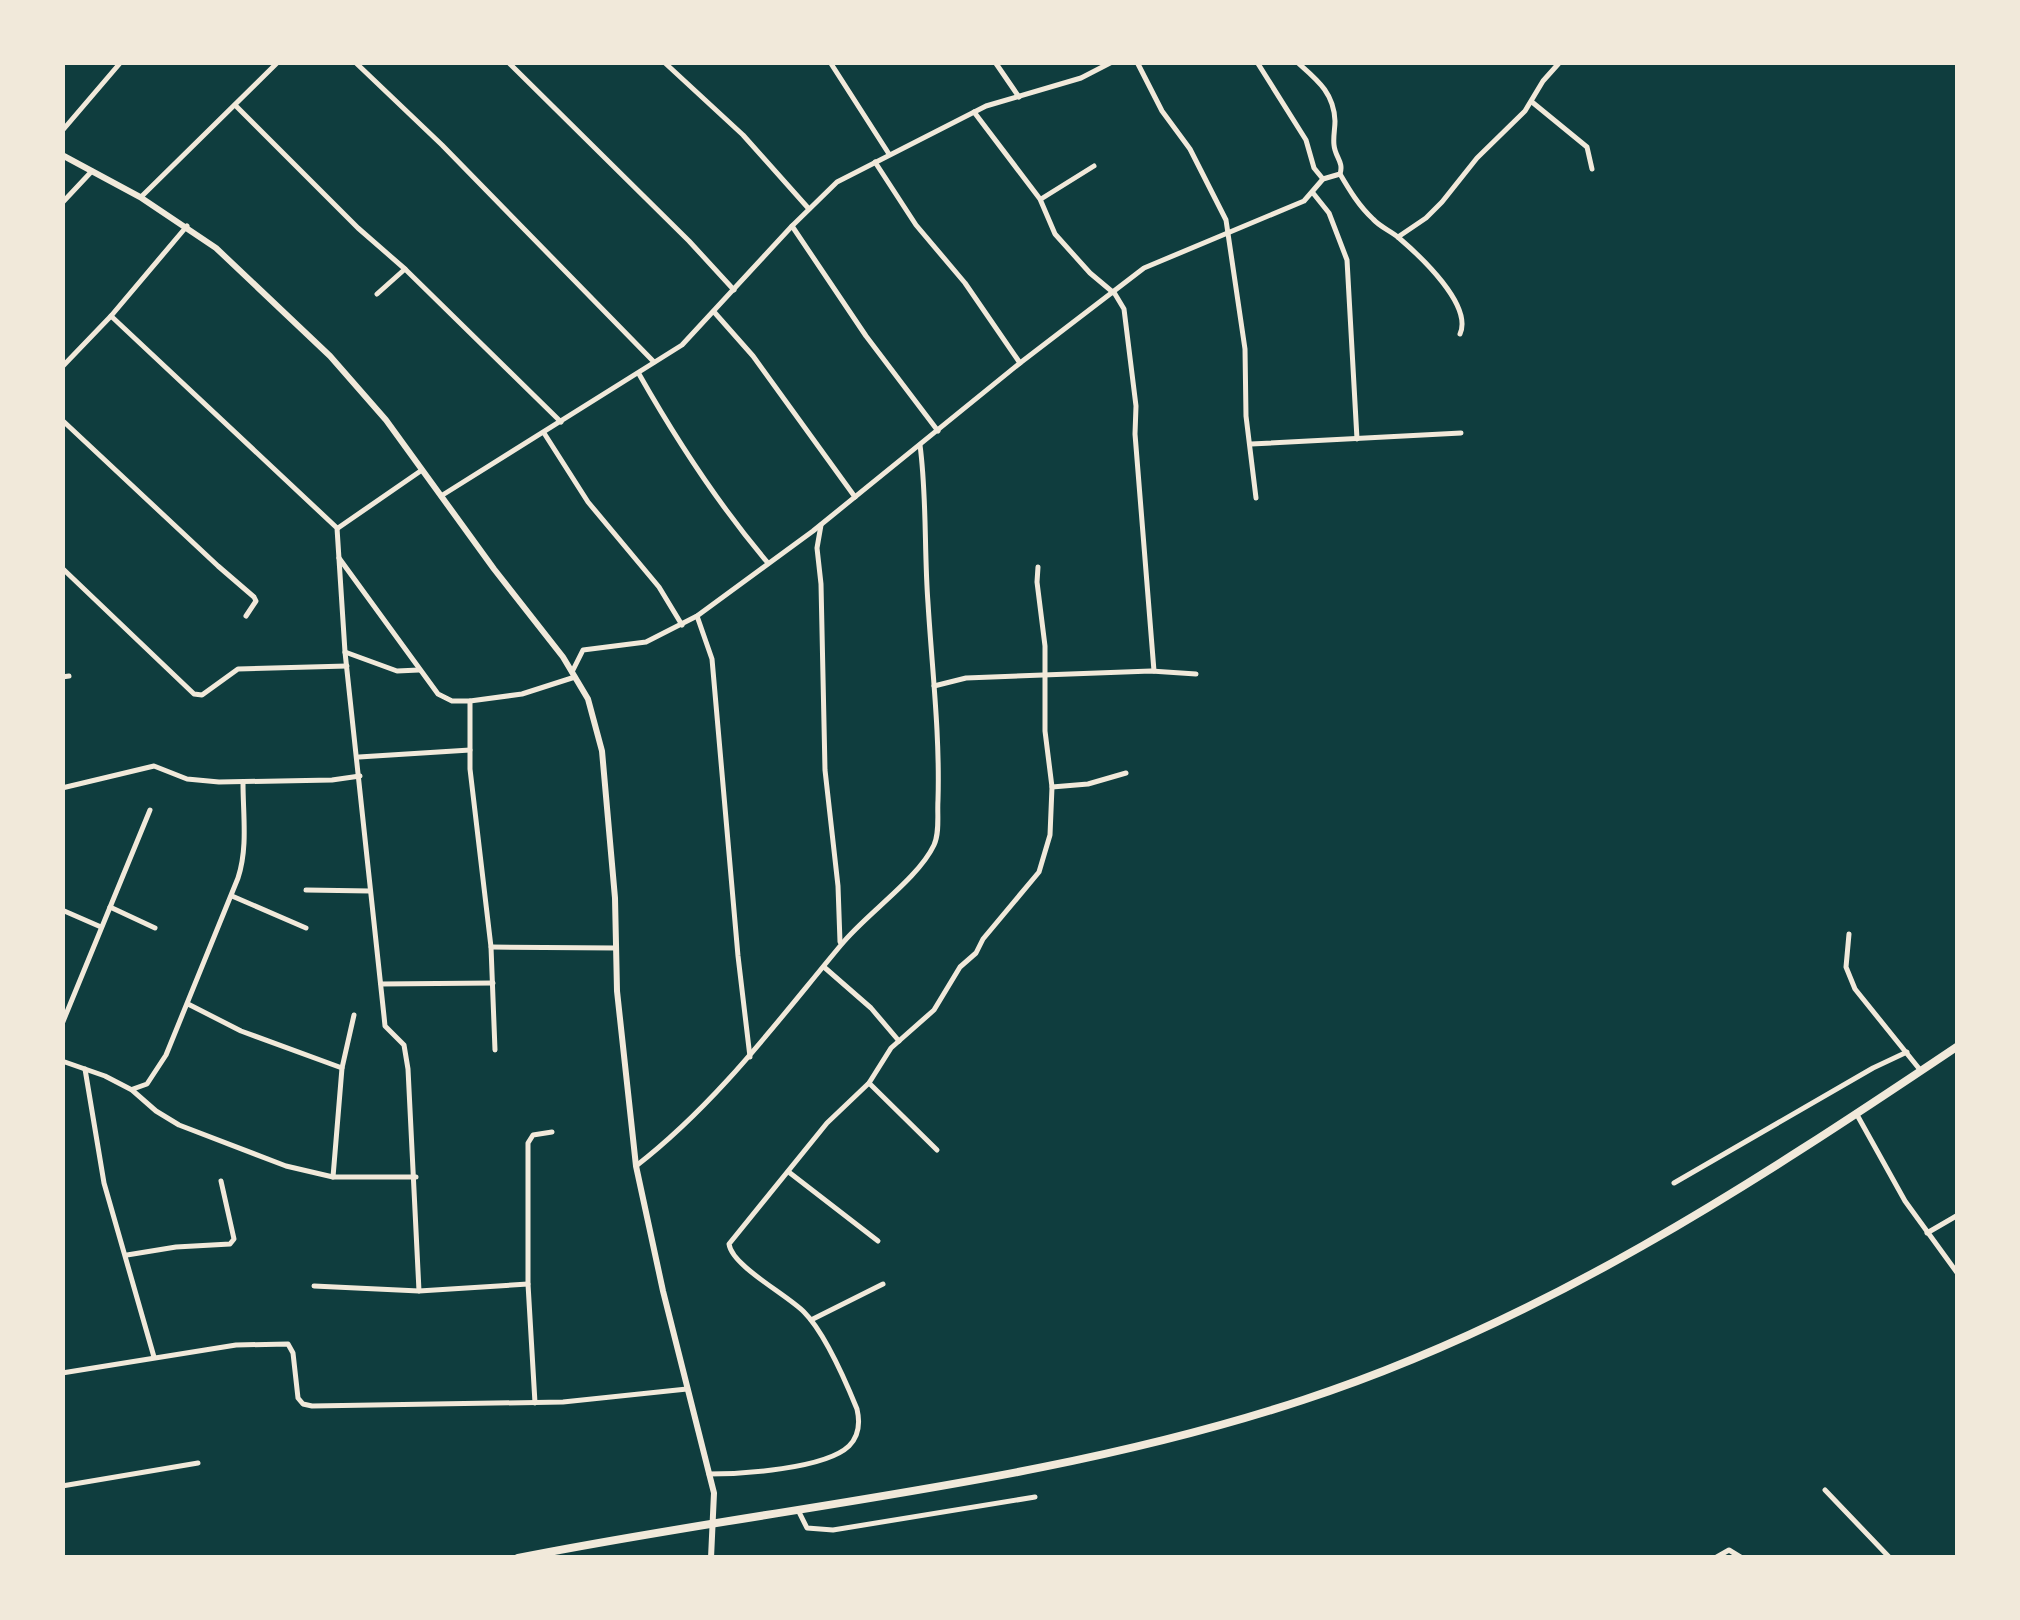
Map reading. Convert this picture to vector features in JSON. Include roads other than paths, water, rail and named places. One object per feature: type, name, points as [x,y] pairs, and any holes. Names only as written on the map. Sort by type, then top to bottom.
[{"type":"main road","points":[[518,1558],[926,1489],[1188,1434],[1380,1373],[1579,1283],[1724,1199],[1958,1046]]},
{"type":"street","points":[[62,131],[122,62]]},
{"type":"street","points":[[140,197],[278,62]]},
{"type":"street","points":[[355,62],[654,362]]},
{"type":"street","points":[[508,62],[689,240],[734,290]]},
{"type":"street","points":[[664,62],[743,135],[809,209]]},
{"type":"street","points":[[830,62],[889,154]]},
{"type":"street","points":[[995,62],[1019,96]]},
{"type":"street","points":[[441,496],[682,345],[838,182],[974,112],[1081,78],[1112,62]]},
{"type":"street","points":[[1137,62],[1155,99],[1215,192],[1228,232],[1240,302],[1246,416],[1256,498]]},
{"type":"street","points":[[1257,62],[1306,140],[1314,168],[1323,179]]},
{"type":"street","points":[[1297,62],[1318,79],[1330,97],[1334,148],[1342,164],[1340,174],[1372,219],[1398,237],[1451,292],[1460,308],[1460,334]]},
{"type":"street","points":[[1398,237],[1442,202],[1476,158],[1532,102],[1543,81],[1560,62]]},
{"type":"street","points":[[1532,102],[1587,147],[1592,169]]},
{"type":"street","points":[[235,105],[561,422]]},
{"type":"street","points":[[974,112],[1040,199],[1055,234],[1124,308],[1135,390],[1154,672]]},
{"type":"street","points":[[62,155],[186,226],[238,266],[330,356],[386,420],[588,699],[602,751],[625,1079],[636,1166],[715,1502],[711,1558]]},
{"type":"street","points":[[875,162],[925,237],[964,283],[1020,363]]},
{"type":"street","points":[[1040,199],[1094,166]]},
{"type":"street","points":[[62,204],[92,171]]},
{"type":"street","points":[[574,675],[583,650],[646,642],[698,616],[822,524],[1144,268],[1304,200],[1323,179],[1340,174]]},
{"type":"street","points":[[1313,193],[1329,213],[1347,260],[1357,439]]},
{"type":"street","points":[[62,367],[111,316],[186,226]]},
{"type":"street","points":[[792,226],[866,336],[938,431]]},
{"type":"street","points":[[378,294],[405,268]]},
{"type":"street","points":[[714,313],[753,356],[855,497]]},
{"type":"street","points":[[111,316],[337,528],[345,652],[385,1026],[404,1044],[416,1176],[418,1291]]},
{"type":"street","points":[[639,374],[680,447],[768,563]]},
{"type":"street","points":[[62,420],[254,597],[256,601],[246,616]]},
{"type":"street","points":[[543,433],[588,502],[658,586],[682,625]]},
{"type":"street","points":[[1251,444],[1462,433]]},
{"type":"street","points":[[636,1166],[684,1127],[750,1057],[840,945],[896,890],[934,845],[938,721],[920,445]]},
{"type":"street","points":[[337,528],[422,470]]},
{"type":"street","points":[[822,524],[817,548],[825,770],[841,918],[840,945]]},
{"type":"street","points":[[804,538],[817,548]]},
{"type":"street","points":[[339,558],[418,670],[438,694],[452,701],[522,694],[574,675]]},
{"type":"street","points":[[709,1474],[762,1474],[835,1454],[849,1446],[858,1434],[860,1422],[852,1397],[811,1320],[729,1251],[734,1234],[827,1124],[869,1083],[884,1057],[934,1010],[960,967],[976,953],[983,939],[1039,872],[1050,835],[1052,788],[1044,731],[1045,646],[1036,582],[1038,567]]},
{"type":"street","points":[[62,568],[194,694],[202,695],[238,669],[347,666]]},
{"type":"street","points":[[698,616],[714,677],[750,1057]]},
{"type":"street","points":[[345,652],[397,671],[418,670]]},
{"type":"street","points":[[934,686],[966,678],[1196,674]]},
{"type":"street","points":[[470,701],[470,750],[491,947],[495,1050]]},
{"type":"street","points":[[359,758],[470,750]]},
{"type":"street","points":[[62,788],[154,766],[187,779],[243,783],[360,776]]},
{"type":"street","points":[[1052,788],[1088,784],[1126,773]]},
{"type":"street","points":[[132,1090],[147,1084],[156,1072],[232,896],[244,860],[243,783]]},
{"type":"street","points":[[62,1024],[150,810]]},
{"type":"street","points":[[306,890],[370,890]]},
{"type":"street","points":[[232,896],[306,928]]},
{"type":"street","points":[[110,906],[155,928]]},
{"type":"street","points":[[62,910],[101,927]]},
{"type":"street","points":[[841,918],[854,930]]},
{"type":"street","points":[[1849,934],[1846,967],[1855,989],[1922,1071]]},
{"type":"street","points":[[491,947],[616,948]]},
{"type":"street","points":[[824,967],[872,1008],[900,1041]]},
{"type":"street","points":[[380,984],[493,983]]},
{"type":"street","points":[[188,1004],[241,1031],[342,1068]]},
{"type":"street","points":[[333,1177],[342,1068],[354,1015]]},
{"type":"street","points":[[1674,1183],[1907,1052]]},
{"type":"street","points":[[62,1061],[132,1090],[179,1125],[286,1166],[333,1177],[416,1176]]},
{"type":"street","points":[[85,1070],[104,1183],[154,1358]]},
{"type":"street","points":[[869,1083],[937,1150]]},
{"type":"street","points":[[1856,1113],[1905,1201],[1958,1274]]},
{"type":"street","points":[[534,1403],[528,1284],[529,1138],[552,1132]]},
{"type":"street","points":[[789,1172],[878,1241]]},
{"type":"street","points":[[127,1255],[230,1244],[234,1239],[221,1181]]},
{"type":"street","points":[[1927,1233],[1958,1215]]},
{"type":"street","points":[[314,1286],[418,1291],[528,1284]]},
{"type":"street","points":[[811,1320],[884,1284]]},
{"type":"street","points":[[62,1373],[236,1344],[288,1344],[294,1354],[298,1398],[303,1404],[534,1403],[646,1396],[688,1389]]},
{"type":"street","points":[[62,1486],[198,1463]]},
{"type":"street","points":[[1825,1490],[1890,1558]]},
{"type":"street","points":[[797,1508],[807,1528],[817,1531],[865,1527],[1035,1497]]},
{"type":"street","points":[[1714,1558],[1729,1550],[1742,1558]]}]
